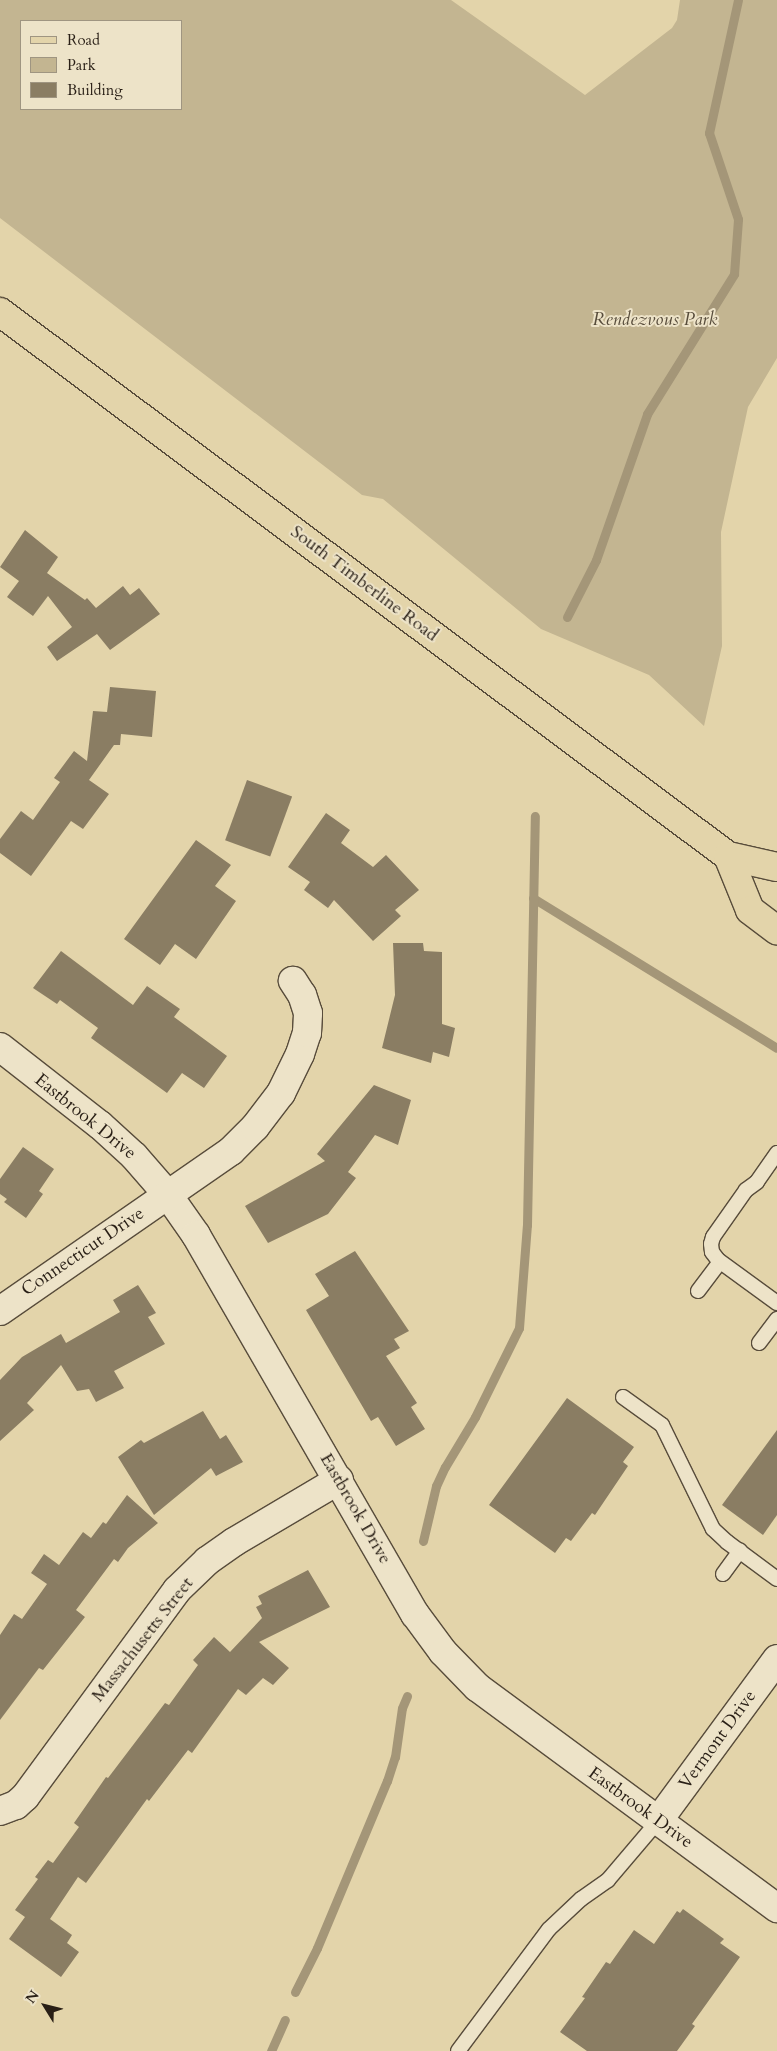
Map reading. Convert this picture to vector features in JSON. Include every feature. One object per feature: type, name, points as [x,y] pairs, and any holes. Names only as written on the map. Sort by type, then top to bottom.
[{"type":"main road","name":"South Timberline Road","points":[[0,312],[728,856],[777,867]]},
{"type":"main road","points":[[728,856],[750,910],[777,930]]},
{"type":"street","name":"Connecticut Drive","points":[[0,1311],[231,1151],[255,1127],[282,1092],[300,1054],[307,1033],[308,1013],[302,995],[293,981]]},
{"type":"street","name":"Eastbrook Drive","points":[[0,1047],[100,1125],[134,1156],[168,1195],[196,1235],[416,1614],[443,1652],[477,1687],[777,1908]]},
{"type":"street","name":"Massachusetts Street","points":[[0,1812],[16,1805],[25,1797],[177,1590],[207,1561],[234,1542],[339,1480]]},
{"type":"street","name":"Vermont Drive","points":[[658,1821],[777,1658]]},
{"type":"lane","points":[[777,1153],[757,1182],[746,1190],[713,1237],[712,1252],[720,1262],[777,1303]]},
{"type":"lane","points":[[698,1291],[720,1262]]},
{"type":"lane","points":[[759,1343],[777,1319]]},
{"type":"lane","points":[[623,1397],[662,1425],[713,1529],[777,1579]]},
{"type":"lane","points":[[723,1574],[740,1551]]},
{"type":"lane","points":[[458,2051],[549,1929],[581,1899],[608,1880],[658,1821]]},
{"type":"green space","name":"Rendezvous Park","points":[[0,0],[451,0],[585,95],[672,28],[677,20],[680,0],[777,0],[777,358],[748,407],[721,532],[722,646],[704,726],[649,675],[541,629],[383,499],[362,495],[0,218]]},
{"type":"building","points":[[25,530],[58,557],[47,573],[85,600],[87,598],[96,608],[123,586],[130,595],[139,588],[160,614],[110,650],[97,634],[57,661],[47,647],[72,627],[48,596],[33,616],[7,597],[19,581],[0,567]]},
{"type":"building","points":[[110,687],[156,691],[152,737],[121,734],[120,745],[114,745],[89,780],[109,794],[83,829],[71,821],[31,876],[0,853],[0,839],[21,811],[33,820],[60,782],[54,778],[74,751],[87,761],[93,711],[107,712]]},
{"type":"building","points":[[247,780],[292,796],[270,857],[225,840]]},
{"type":"building","points":[[326,813],[350,830],[341,843],[373,867],[386,855],[419,890],[395,910],[401,916],[373,941],[334,900],[328,908],[304,890],[310,882],[288,867]]},
{"type":"building","points":[[196,840],[231,865],[215,886],[236,901],[196,959],[175,944],[160,965],[124,939]]},
{"type":"building","points":[[393,943],[423,943],[424,951],[442,952],[442,1024],[455,1028],[449,1057],[433,1052],[431,1063],[382,1048],[395,995]]},
{"type":"building","points":[[61,951],[133,1005],[147,986],[180,1009],[174,1017],[227,1056],[204,1088],[182,1073],[167,1093],[91,1038],[98,1028],[60,1000],[57,1004],[33,988]]},
{"type":"building","points":[[374,1085],[411,1100],[398,1145],[375,1135],[348,1172],[356,1178],[328,1214],[268,1243],[245,1206],[325,1161],[317,1154]]},
{"type":"building","points":[[23,1147],[54,1169],[39,1191],[43,1194],[26,1218],[4,1202],[7,1199],[0,1194],[0,1179]]},
{"type":"building","points":[[355,1251],[409,1331],[394,1339],[400,1348],[386,1356],[417,1403],[411,1407],[425,1429],[396,1446],[378,1417],[371,1421],[306,1310],[329,1296],[315,1274]]},
{"type":"building","points":[[138,1285],[156,1313],[148,1317],[165,1344],[114,1371],[124,1388],[96,1402],[89,1389],[77,1391],[61,1365],[27,1403],[34,1410],[0,1441],[0,1380],[22,1357],[61,1334],[66,1343],[120,1312],[113,1300]]},
{"type":"building","points":[[567,1398],[634,1447],[623,1462],[628,1466],[595,1515],[592,1513],[571,1541],[566,1538],[555,1553],[489,1505]]},
{"type":"building","points":[[203,1411],[220,1439],[226,1435],[243,1462],[216,1476],[211,1468],[154,1515],[118,1457],[141,1440],[144,1443]]},
{"type":"building","points":[[777,1430],[777,1515],[763,1535],[722,1505]]},
{"type":"building","points":[[127,1495],[158,1523],[128,1548],[118,1562],[114,1559],[76,1610],[85,1617],[43,1670],[39,1668],[0,1720],[0,1635],[14,1614],[22,1619],[47,1584],[31,1573],[44,1554],[59,1565],[83,1532],[91,1538],[103,1522],[106,1524]]},
{"type":"building","points":[[308,1570],[330,1607],[259,1642],[289,1668],[273,1685],[263,1678],[246,1695],[238,1689],[192,1753],[188,1750],[149,1801],[147,1799],[86,1883],[78,1877],[50,1919],[72,1935],[67,1943],[79,1952],[61,1977],[9,1939],[25,1917],[15,1910],[38,1879],[35,1877],[48,1860],[53,1863],[79,1827],[74,1823],[106,1777],[108,1778],[165,1703],[169,1705],[198,1665],[193,1660],[214,1637],[230,1652],[262,1618],[256,1607],[262,1604],[258,1596]]},
{"type":"building","points":[[683,1909],[724,1939],[720,1943],[740,1957],[692,2024],[695,2026],[677,2051],[587,2051],[560,2032],[585,1998],[582,1997],[606,1962],[610,1964],[634,1930],[654,1944],[677,1911],[680,1913]]},
{"type":"waterway","points":[[567,617],[596,560],[647,414],[734,274],[738,219],[709,133],[738,0]]},
{"type":"waterway","points":[[423,1541],[436,1486],[445,1467],[475,1417],[519,1328],[527,1225],[535,816]]},
{"type":"waterway","points":[[533,898],[777,1048]]},
{"type":"waterway","points":[[295,1992],[317,1948],[387,1781],[395,1757],[402,1708],[407,1696]]},
{"type":"waterway","points":[[271,2051],[285,2020]]}]
